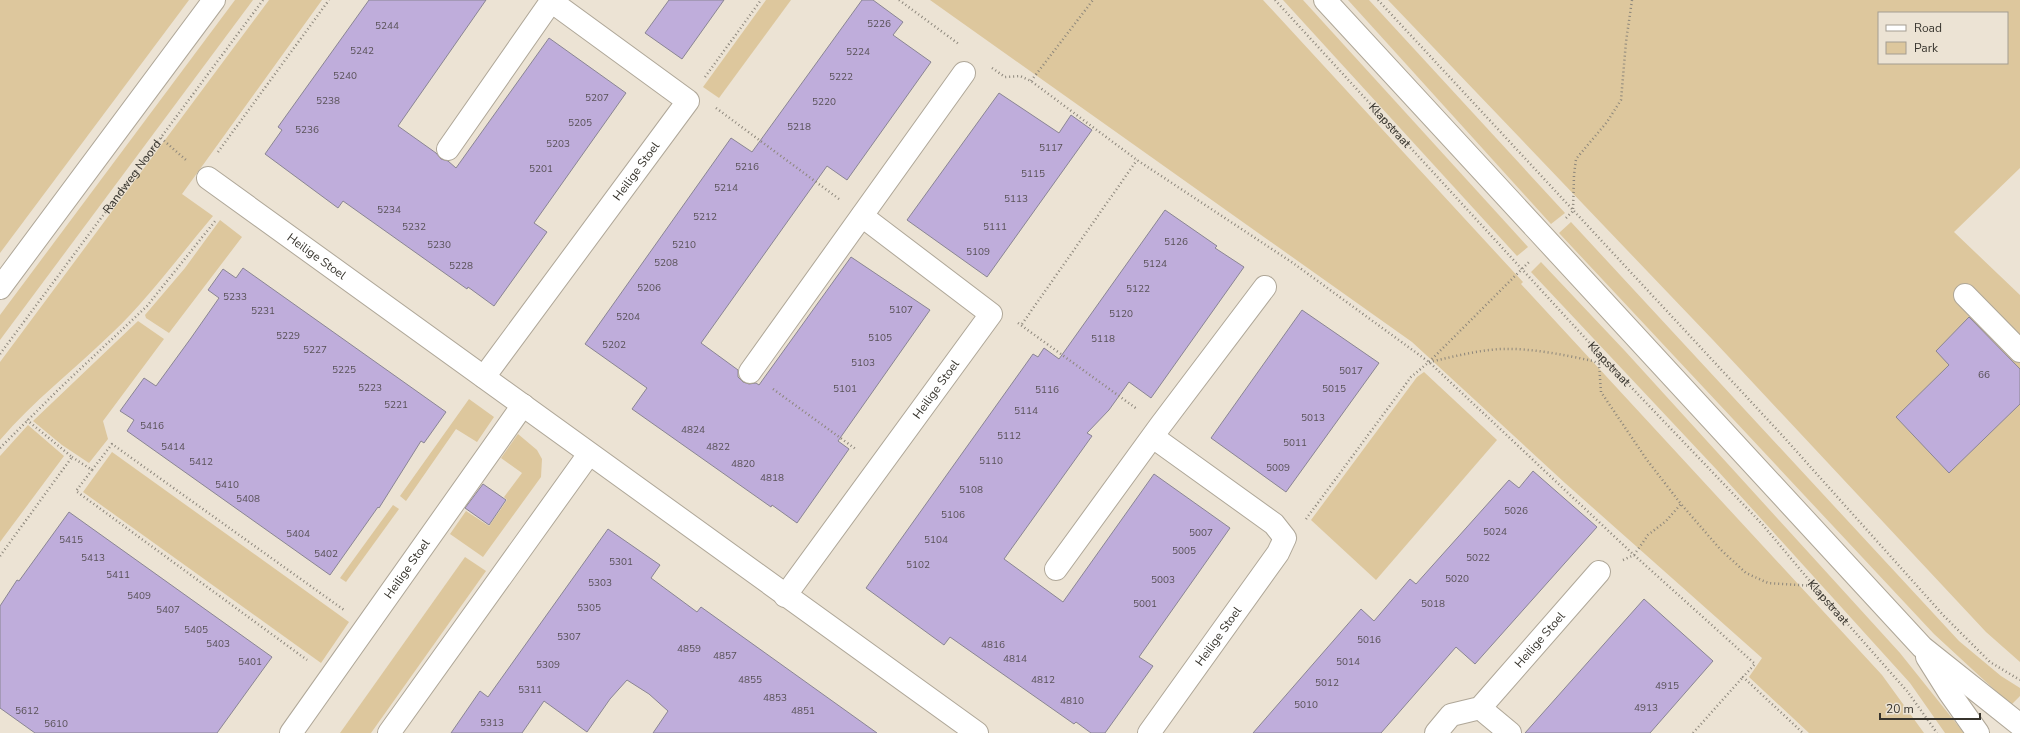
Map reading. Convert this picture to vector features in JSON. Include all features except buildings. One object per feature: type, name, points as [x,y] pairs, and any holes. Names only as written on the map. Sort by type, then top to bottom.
[{"type":"street","points":[[0,288],[214,0]]},
{"type":"street","points":[[1325,0],[1922,647],[2020,725]]},
{"type":"street","points":[[448,149],[552,1],[691,97]]},
{"type":"street","points":[[750,372],[964,73]]},
{"type":"street","name":"Heilige Stoel","points":[[484,377],[691,97]]},
{"type":"street","name":"Heilige Stoel","points":[[208,178],[588,454],[977,733]]},
{"type":"street","points":[[862,216],[991,314]]},
{"type":"street","points":[[1056,569],[1156,431],[1265,287]]},
{"type":"street","points":[[1965,295],[2020,351]]},
{"type":"street","name":"Heilige Stoel","points":[[785,596],[991,314]]},
{"type":"street","name":"Heilige Stoel","points":[[291,733],[523,406]]},
{"type":"street","points":[[1156,431],[1274,524],[1285,538]]},
{"type":"street","points":[[389,733],[588,454]]},
{"type":"street","name":"Heilige Stoel","points":[[1150,733],[1278,553],[1285,538]]},
{"type":"street","name":"Heilige Stoel","points":[[1480,708],[1599,572]]},
{"type":"street","points":[[1922,647],[1949,692],[1978,733]]},
{"type":"street","points":[[1436,733],[1451,715],[1480,708],[1510,733]]},
{"type":"path","name":"Randweg Noord","points":[[0,354],[263,0]]},
{"type":"path","points":[[216,154],[329,0]]},
{"type":"path","points":[[761,0],[691,97],[862,216]]},
{"type":"path","points":[[899,0],[966,49]]},
{"type":"path","points":[[1031,81],[1093,0]]},
{"type":"path","name":"Klapstraat","points":[[1276,0],[1608,363],[1762,524],[1814,586],[1907,691],[1937,733]]},
{"type":"path","points":[[1285,538],[1299,528],[1411,377],[1429,362],[1522,270],[1530,261],[1531,253],[1544,238],[1573,211],[1576,159],[1607,122],[1621,100],[1626,42],[1632,0]]},
{"type":"path","points":[[1379,1],[1776,428],[1944,616],[1990,662],[2020,680]]},
{"type":"path","points":[[989,66],[1004,77],[1020,76],[1031,81],[1137,160],[1293,263],[1429,362],[1634,555],[1755,664],[1693,733]]},
{"type":"path","points":[[161,138],[188,161]]},
{"type":"path","points":[[1022,324],[1137,160]]},
{"type":"path","points":[[0,448],[27,420],[147,306],[220,215]]},
{"type":"path","points":[[991,314],[1022,324],[1156,431]]},
{"type":"path","points":[[1429,362],[1464,354],[1502,349],[1554,353],[1593,360],[1599,364],[1608,363]]},
{"type":"path","points":[[1599,364],[1601,392],[1647,460],[1681,504],[1720,549],[1746,573],[1768,583],[1814,586]]},
{"type":"path","points":[[750,372],[880,466]]},
{"type":"path","points":[[27,420],[72,457],[92,470]]},
{"type":"path","points":[[330,677],[76,492],[112,444],[366,626]]},
{"type":"path","points":[[0,556],[72,457]]},
{"type":"path","points":[[1599,572],[1634,555],[1648,535],[1666,521],[1681,504]]},
{"type":"path","points":[[1743,677],[1803,733]]},
{"type":"green space","points":[[0,0],[189,0],[0,253]]},
{"type":"green space","points":[[235,0],[253,0],[0,340],[0,315]]},
{"type":"green space","points":[[269,0],[322,0],[182,194],[213,216],[152,291],[126,320],[54,385],[0,440],[0,362]]},
{"type":"green space","points":[[766,0],[791,0],[719,98],[703,87]]},
{"type":"green space","points":[[930,0],[1263,0],[1523,282],[1521,284],[1882,675],[1924,733],[1809,733],[1749,677],[1762,658],[1565,483],[1412,342]]},
{"type":"green space","points":[[1283,0],[1303,0],[1528,247],[1517,256]]},
{"type":"green space","points":[[1348,0],[1369,0],[1565,213],[1551,224]]},
{"type":"green space","points":[[1388,0],[2020,0],[2020,168],[1954,232],[2020,295],[2020,662],[1986,632],[1713,340]]},
{"type":"green space","points":[[220,220],[242,237],[169,333],[146,318],[145,315],[185,268]]},
{"type":"green space","points":[[1571,222],[1959,641],[2001,676],[2020,688],[2020,696],[2011,705],[1934,634],[1559,233]]},
{"type":"green space","points":[[1541,262],[1625,351],[1900,653],[1964,733],[1945,733],[1910,683],[1717,470],[1531,272]]},
{"type":"green space","points":[[138,321],[164,339],[103,421],[108,439],[89,463],[62,445],[33,421]]},
{"type":"green space","points":[[1424,372],[1497,440],[1376,580],[1311,520],[1417,377]]},
{"type":"green space","points":[[469,399],[494,417],[477,442],[456,429],[406,501],[400,496]]},
{"type":"green space","points":[[28,425],[64,456],[0,542],[0,456]]},
{"type":"green space","points":[[518,434],[537,450],[542,459],[541,477],[483,557],[450,534],[466,511],[489,526],[507,500],[504,497],[522,473],[501,458]]},
{"type":"green space","points":[[112,452],[349,622],[321,663],[83,492]]},
{"type":"green space","points":[[393,505],[399,509],[346,582],[340,578]]},
{"type":"green space","points":[[465,557],[486,571],[371,733],[340,733]]}]
